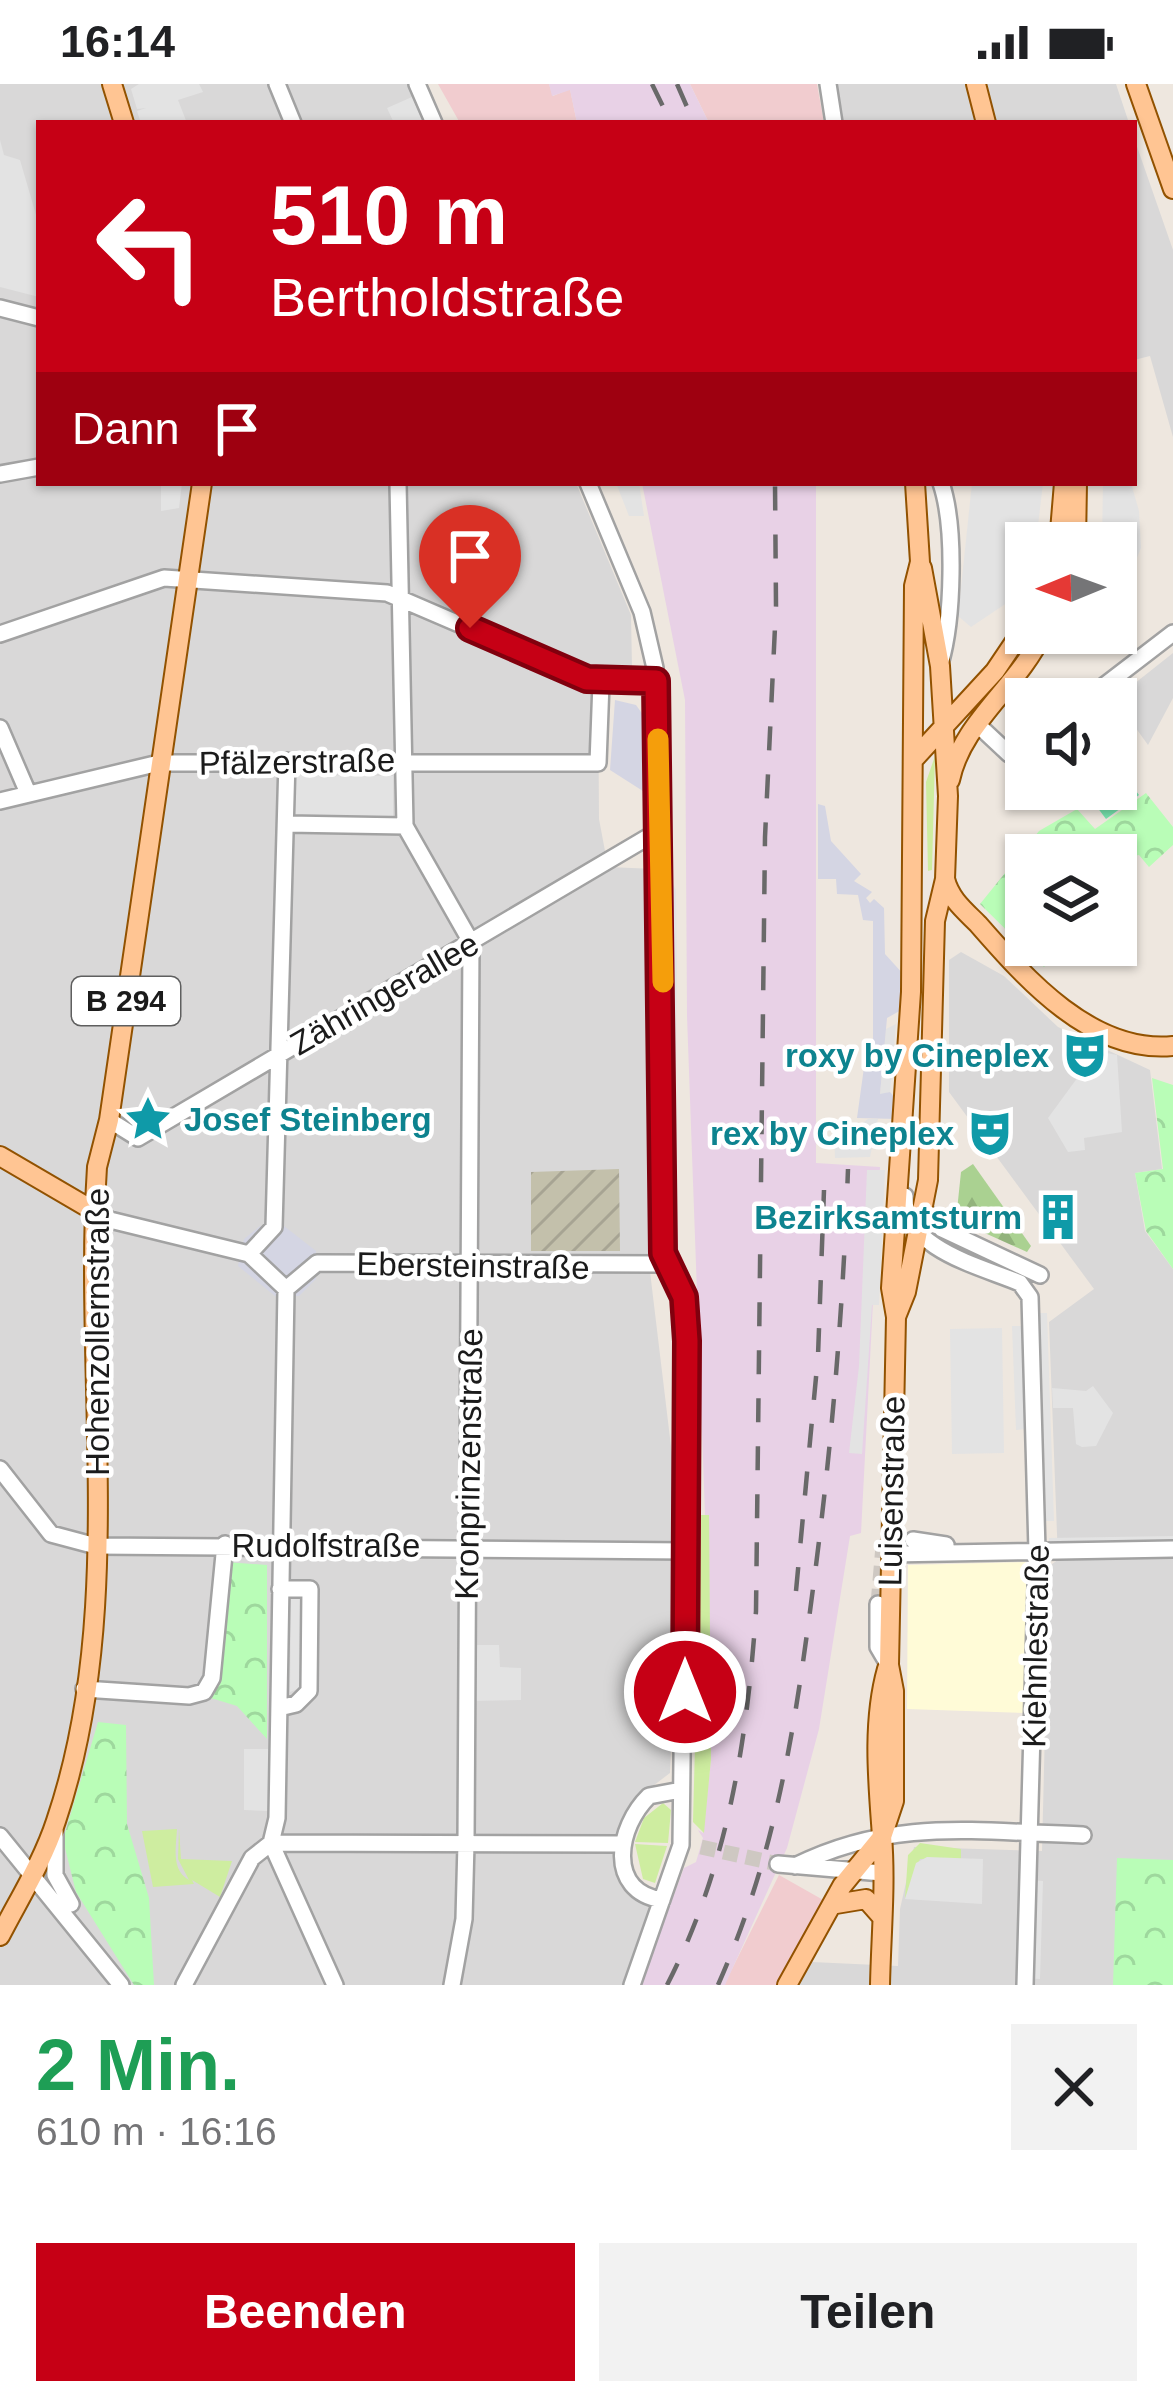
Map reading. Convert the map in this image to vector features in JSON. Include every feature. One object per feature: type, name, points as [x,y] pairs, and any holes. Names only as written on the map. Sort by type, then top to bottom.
[{"type":"main road","points":[[112,84],[123,120]]},
{"type":"main road","points":[[976,84],[985,120]]},
{"type":"main road","points":[[1136,84],[1173,187]]},
{"type":"main road","points":[[915,486],[920,562],[940,678],[948,796]]},
{"type":"main road","points":[[1061,522],[1064,486]]},
{"type":"main road","points":[[1076,522],[1077,486]]},
{"type":"main road","name":"Hohenzollernstraße","points":[[0,1936],[55,1825],[84,1689],[96,1546],[94,1210],[117,1123],[159,763],[202,490]]},
{"type":"main road","name":"Luisenstraße","points":[[880,1985],[883,1837],[877,1801],[881,1691],[889,1665],[896,1317],[891,1288],[913,877],[914,586],[920,562]]},
{"type":"main road","points":[[914,759],[1005,653]]},
{"type":"main road","points":[[948,796],[958,749],[1019,676],[1031,654]]},
{"type":"main road","points":[[914,673],[926,669],[954,696],[977,691]]},
{"type":"main road","name":"Luisenstraße","points":[[896,1317],[923,1209],[948,796]]},
{"type":"main road","points":[[913,877],[938,906],[993,944]]},
{"type":"main road","points":[[945,879],[952,897],[993,944],[1049,996],[1101,1031],[1138,1045],[1173,1046]]},
{"type":"main road","points":[[0,1156],[94,1210]]},
{"type":"main road","points":[[787,1985],[852,1872],[883,1837]]},
{"type":"main road","points":[[836,1904],[866,1899],[881,1916]]},
{"type":"street","points":[[277,84],[292,120]]},
{"type":"street","points":[[417,84],[433,120]]},
{"type":"street","points":[[828,84],[834,120]]},
{"type":"street","points":[[0,308],[36,317]]},
{"type":"street","points":[[0,475],[36,468]]},
{"type":"street","points":[[398,486],[405,826],[471,942]]},
{"type":"street","points":[[589,486],[642,612],[656,681],[666,1264],[686,1305],[681,1845],[632,1985]]},
{"type":"street","points":[[940,678],[948,630],[947,512],[942,486]]},
{"type":"street","points":[[0,634],[160,579],[400,595],[565,672],[601,682],[656,681]]},
{"type":"street","points":[[1114,678],[1173,633]]},
{"type":"street","name":"Pfälzerstraße","points":[[0,801],[159,763],[598,763],[601,682]]},
{"type":"street","points":[[978,725],[1005,750]]},
{"type":"street","points":[[0,728],[28,793]]},
{"type":"street","points":[[249,1254],[274,1228],[287,760]]},
{"type":"street","name":"Pfälzerstraße","points":[[287,824],[405,826]]},
{"type":"street","name":"Zähringerallee","points":[[117,1123],[138,1138],[660,830]]},
{"type":"street","name":"Kronprinzenstraße","points":[[452,1985],[464,1919],[466,1843],[471,942]]},
{"type":"street","points":[[900,1165],[907,1217],[919,1234],[943,1229]]},
{"type":"street","points":[[923,1209],[943,1229],[1040,1275]]},
{"type":"street","points":[[94,1210],[110,1220],[249,1254],[286,1289],[278,1818],[271,1843],[252,1858],[184,1985]]},
{"type":"street","name":"Kiehnlestraße","points":[[919,1234],[1020,1283],[1030,1306],[1037,1551],[1025,1985]]},
{"type":"street","name":"Ebersteinstraße","points":[[286,1289],[317,1263],[666,1264]]},
{"type":"street","name":"Rudolfstraße","points":[[0,1469],[51,1534],[96,1546],[687,1551]]},
{"type":"street","points":[[913,1540],[985,1551]]},
{"type":"street","points":[[84,1689],[188,1696],[204,1692],[211,1683],[224,1544]]},
{"type":"street","points":[[890,1554],[1173,1549]]},
{"type":"street","points":[[279,1708],[296,1704],[308,1691],[310,1589],[280,1589]]},
{"type":"street","points":[[878,1604],[878,1646],[889,1665]]},
{"type":"street","points":[[662,1900],[638,1893],[629,1884],[622,1844],[633,1813],[649,1796],[681,1790]]},
{"type":"street","points":[[55,1825],[55,1875],[76,1912],[76,1924]]},
{"type":"street","points":[[794,1867],[920,1828],[1083,1835]]},
{"type":"street","points":[[0,1836],[33,1870],[121,1985]]},
{"type":"street","points":[[271,1843],[622,1844]]},
{"type":"street","points":[[271,1843],[334,1985]]},
{"type":"street","points":[[681,1845],[700,1847]]},
{"type":"street","points":[[794,1867],[882,1873]]},
{"type":"street","points":[[794,1867],[836,1904]]},
{"type":"shaded area","points":[[0,84],[424,84],[439,120],[36,120],[36,486],[577,486],[631,615],[632,668],[598,669],[599,819],[608,867],[655,869],[648,1255],[673,1463],[678,1562],[670,1773],[633,1801],[617,1832],[619,1883],[628,1895],[656,1905],[625,1985],[0,1985]]},
{"type":"shaded area","points":[[139,84],[199,84],[203,92],[178,100],[186,120],[140,120],[137,111],[146,108],[137,109],[131,89]]},
{"type":"shaded area","points":[[438,84],[549,84],[553,96],[570,89],[576,120],[458,120]]},
{"type":"shaded area","points":[[549,84],[690,84],[708,120],[576,120],[570,90],[552,96]]},
{"type":"shaded area","points":[[690,84],[817,84],[823,120],[708,120]]},
{"type":"shaded area","points":[[834,84],[1116,84],[1128,120],[840,120]]},
{"type":"shaded area","points":[[412,97],[422,120],[393,120],[387,108]]},
{"type":"shaded area","points":[[0,140],[4,155],[20,160],[36,215],[36,296],[0,287]]},
{"type":"shaded area","points":[[1137,147],[1173,250],[1173,437],[1150,356],[1137,359]]},
{"type":"shaded area","points":[[161,486],[182,486],[179,508],[161,511]]},
{"type":"shaded area","points":[[617,486],[639,486],[644,516],[629,516]]},
{"type":"shaded area","points":[[643,486],[816,486],[816,1163],[880,1167],[861,1533],[850,1536],[819,1729],[787,1848],[725,1985],[640,1985],[684,1868],[696,1862],[711,1759],[687,1016],[685,700]]},
{"type":"shaded area","points":[[972,486],[1043,486],[1038,522],[1005,522],[1005,604],[971,627],[958,616]]},
{"type":"shaded area","points":[[1103,486],[1132,486],[1141,548],[1137,558],[1137,522],[1102,522]]},
{"type":"shaded area","points":[[1173,653],[1173,698],[1148,745],[1137,730],[1137,682]]},
{"type":"shaded area","points":[[615,700],[636,705],[646,719],[646,793],[610,770]]},
{"type":"shaded area","points":[[295,775],[393,776],[393,819],[294,819]]},
{"type":"shaded area","points":[[818,804],[825,806],[831,841],[861,874],[854,881],[872,892],[866,898],[870,903],[874,899],[884,908],[885,954],[904,975],[903,1009],[887,1018],[880,1094],[890,1092],[897,1100],[897,1119],[857,1118],[866,1053],[873,1052],[873,921],[863,920],[858,895],[837,894],[836,879],[818,879]]},
{"type":"shaded area","points":[[670,878],[676,890],[677,969],[676,1077],[670,1103]]},
{"type":"shaded area","points":[[961,952],[1004,976],[1058,1027],[1150,1070],[1162,1169],[1135,1173],[1145,1231],[1173,1269],[1173,1985],[798,1985],[812,1962],[898,1966],[900,1909],[914,1847],[1042,1851],[1049,1566],[1058,1560],[1049,1322],[1094,1289],[949,1092],[949,960]]},
{"type":"shaded area","points":[[896,1024],[890,1092],[880,1095],[886,1029]]},
{"type":"shaded area","points":[[1097,1051],[1117,1055],[1122,1132],[1084,1138],[1085,1150],[1068,1152],[1048,1118]]},
{"type":"shaded area","points":[[878,1119],[870,1157],[835,1158],[834,1127],[857,1127]]},
{"type":"shaded area","points":[[619,1169],[620,1251],[531,1251],[531,1172]]},
{"type":"shaded area","points":[[867,1170],[885,1170],[879,1305],[872,1305],[862,1454],[849,1453],[859,1366]]},
{"type":"shaded area","points":[[260,1226],[284,1226],[316,1251],[316,1279],[299,1296],[275,1296],[238,1266],[244,1239]]},
{"type":"shaded area","points":[[1039,1313],[1047,1313],[1054,1521],[1046,1521]]},
{"type":"shaded area","points":[[1012,1326],[1023,1326],[1027,1429],[1016,1430]]},
{"type":"shaded area","points":[[1002,1328],[1004,1453],[952,1454],[950,1329]]},
{"type":"shaded area","points":[[1093,1386],[1113,1413],[1096,1446],[1082,1447],[1076,1444],[1073,1408],[1053,1408],[1052,1388],[1086,1391]]},
{"type":"shaded area","points":[[1173,1536],[1173,1545],[1049,1546],[1049,1538]]},
{"type":"shaded area","points":[[1029,1562],[1025,1713],[907,1709],[908,1565]]},
{"type":"shaded area","points":[[299,1592],[306,1599],[305,1686],[290,1692],[291,1596]]},
{"type":"shaded area","points":[[470,1645],[499,1645],[500,1667],[521,1668],[521,1700],[470,1701]]},
{"type":"shaded area","points":[[244,1749],[268,1749],[268,1811],[244,1810]]},
{"type":"shaded area","points":[[927,1857],[983,1859],[982,1904],[905,1899],[916,1863]]},
{"type":"shaded area","points":[[779,1875],[825,1901],[776,1985],[724,1985]]},
{"type":"shaded area","points":[[1030,1880],[1043,1881],[1040,1979],[1026,1978]]},
{"type":"green space","points":[[935,756],[932,870],[928,871],[926,782]]},
{"type":"green space","points":[[1146,793],[1173,827],[1173,845],[1149,867],[1137,855],[1137,834],[1037,834],[1075,810],[1095,829],[1122,810],[1137,810],[1137,799]]},
{"type":"green space","points":[[1005,873],[1005,929],[980,904]]},
{"type":"green space","points":[[1152,1078],[1173,1085],[1173,1269],[1146,1231],[1135,1173],[1163,1169]]},
{"type":"green space","points":[[973,1164],[1031,1246],[1027,1252],[956,1220],[961,1172]]},
{"type":"green space","points":[[701,1515],[709,1515],[711,1759],[704,1833],[693,1822]]},
{"type":"green space","points":[[225,1562],[267,1565],[267,1739],[237,1706],[201,1695],[207,1691]]},
{"type":"green space","points":[[98,1722],[126,1725],[127,1824],[149,1898],[154,1985],[134,1985],[76,1892],[63,1840]]},
{"type":"green space","points":[[663,1803],[671,1810],[668,1843],[635,1842],[644,1818]]},
{"type":"green space","points":[[177,1829],[177,1864],[189,1880],[178,1859],[179,1829],[181,1859],[232,1861],[220,1897],[192,1880],[194,1884],[153,1887],[142,1831]]},
{"type":"green space","points":[[920,1843],[961,1849],[961,1859],[920,1859],[905,1899],[908,1855]]},
{"type":"green space","points":[[635,1844],[667,1846],[655,1883],[643,1879]]},
{"type":"green space","points":[[1117,1858],[1173,1860],[1173,1985],[1113,1985]]},
{"type":"tunnel","points":[[878,1604],[883,1546],[913,1540]]},
{"type":"tunnel","points":[[701,1847],[778,1864]]},
{"type":"railway","points":[[652,84],[670,120]]},
{"type":"railway","points":[[677,84],[693,120]]},
{"type":"railway","points":[[667,1985],[720,1849],[740,1756],[756,1611],[765,837],[776,606],[775,486]]},
{"type":"railway","points":[[718,1985],[768,1842],[798,1697],[830,1436],[848,1169]]},
{"type":"railway","points":[[796,1591],[818,1356],[824,1190]]},
{"type":"slow traffic","points":[[658,739],[663,982]]},
{"type":"place","name":"roxy by Cineplex","points":[[1085,1055]]},
{"type":"place","name":"Josef Steinberg","points":[[148,1119]]},
{"type":"place","name":"rex by Cineplex","points":[[990,1133]]},
{"type":"place","name":"Bezirksamtsturm","points":[[1058,1217]]},
{"type":"route","points":[[470,628],[587,679],[656,681],[663,1253],[684,1297],[687,1341],[685,1692]]}]
